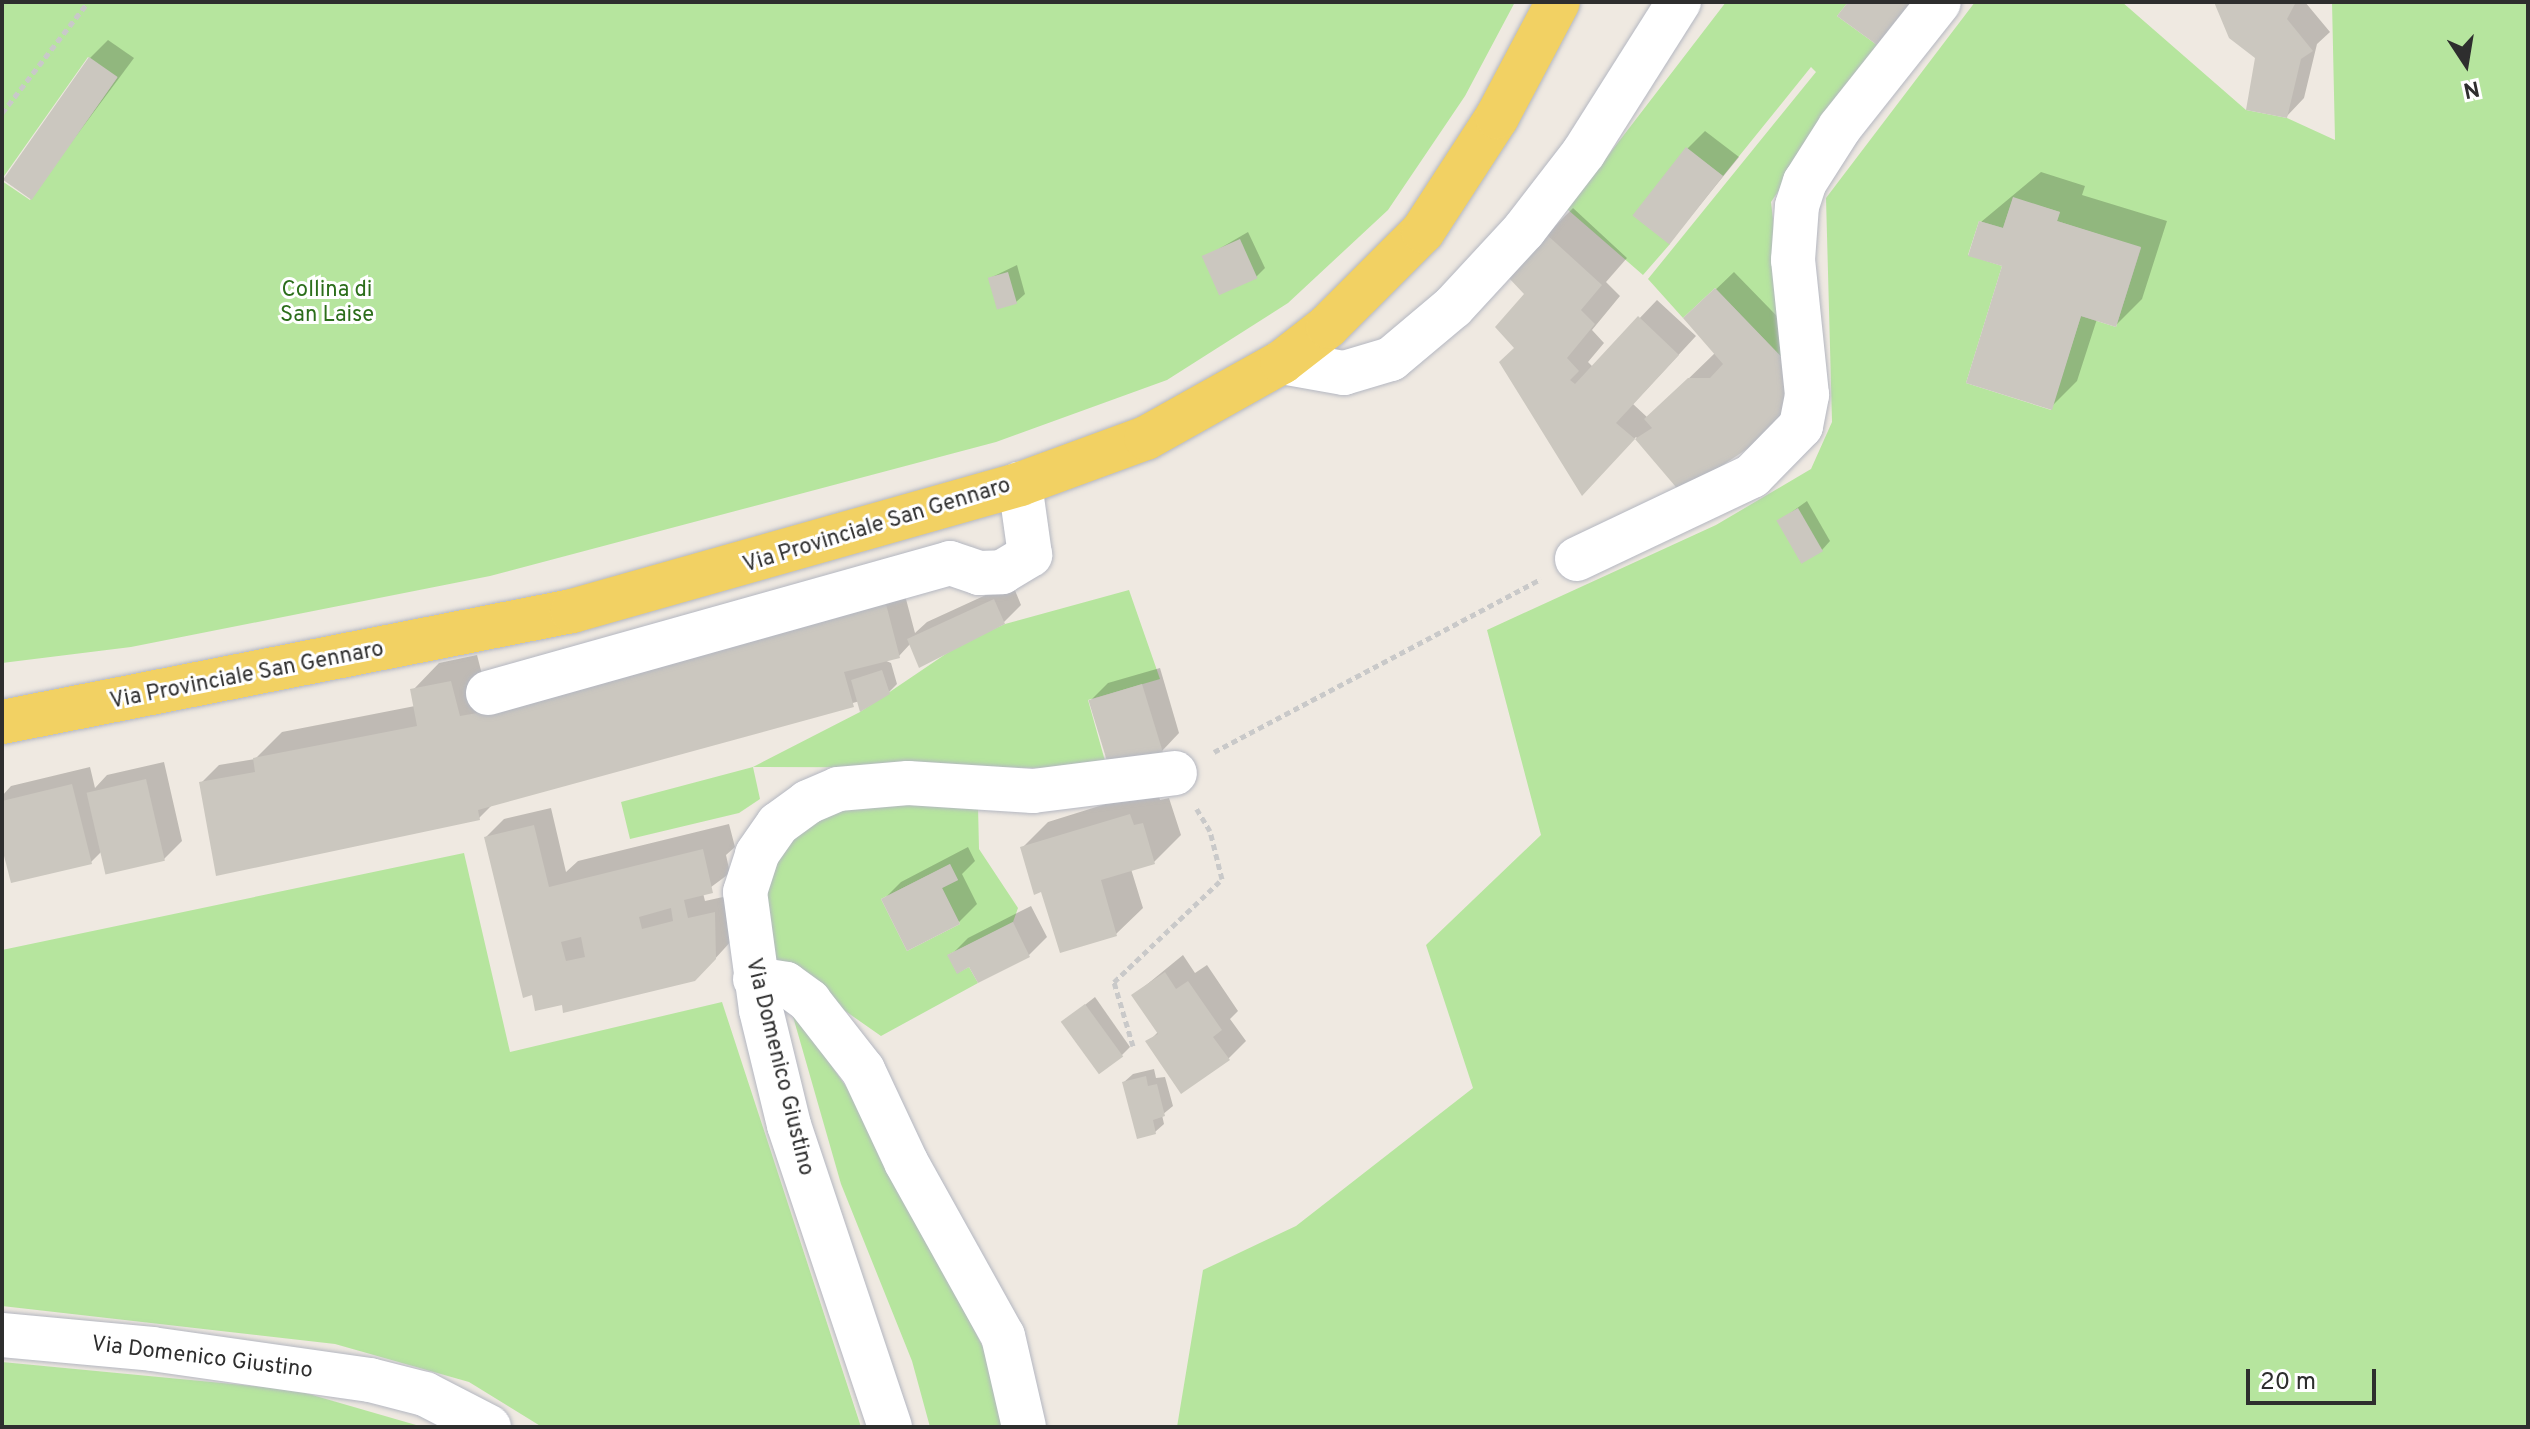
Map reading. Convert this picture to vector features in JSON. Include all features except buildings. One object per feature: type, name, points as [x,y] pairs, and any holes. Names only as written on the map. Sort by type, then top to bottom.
[{"type":"main road","name":"Via Provinciale San Gennaro","points":[[2,722],[572,611],[1020,484],[1146,438],[1282,362],[1328,326],[1423,231],[1497,117],[1558,2]]},
{"type":"lane","points":[[1282,362],[1344,373],[1391,359],[1453,307],[1524,230],[1584,152],[1679,2]]},
{"type":"lane","points":[[1577,559],[1752,476],[1801,426],[1807,395],[1793,226],[1801,194],[1840,127],[1939,2]]},
{"type":"lane","points":[[488,693],[950,563],[979,573],[1002,572],[1030,555],[1020,484]]},
{"type":"lane","name":"Via Domenico Giustino","points":[[890,1427],[789,1125],[755,979],[745,892],[757,854],[778,824],[808,802],[838,789],[872,784],[1033,791],[1175,773]]},
{"type":"lane","points":[[755,979],[786,984],[809,1001],[863,1070],[906,1162],[1003,1336],[1024,1427]]},
{"type":"lane","name":"Via Domenico Giustino","points":[[2,1335],[152,1349],[370,1380],[425,1394],[489,1427]]},
{"type":"path","points":[[2,113],[88,2]]},
{"type":"path","points":[[1133,1046],[1114,982],[1222,879],[1210,831],[1175,773],[1577,559]]},
{"type":"green space","name":"Collina di San Laise","points":[[2,2],[1515,2],[1465,96],[1388,210],[1288,303],[1167,380],[996,442],[490,576],[131,647],[2,663],[2,181],[30,200],[117,78],[88,57],[2,179]]},
{"type":"green space","points":[[1726,2],[1848,2],[1837,16],[1877,45],[1771,202],[1790,366],[1715,288],[1683,318],[1648,279],[1816,72],[1811,67],[1723,176],[1686,148],[1634,216],[1670,244],[1643,275],[1567,209]]},
{"type":"green space","points":[[1975,2],[2122,2],[2246,110],[2287,118],[2335,140],[2332,2],[2528,2],[2528,1427],[1177,1427],[1203,1270],[1296,1226],[1473,1088],[1426,945],[1541,835],[1487,630],[1716,525],[1811,469],[1832,422],[1826,198]],"holes":[[[2013,198],[2060,212],[2057,221],[2141,248],[2116,327],[2081,316],[2051,410],[1966,383],[2002,266],[1968,255],[1979,221],[2003,228]]]},
{"type":"green space","points":[[1129,590],[1160,679],[1088,700],[1107,768],[753,767],[860,712],[962,643],[1005,624]]},
{"type":"green space","points":[[753,767],[760,799],[739,813],[630,839],[621,802]]},
{"type":"green space","points":[[900,802],[978,806],[979,849],[1018,908],[1013,922],[948,955],[957,973],[969,967],[978,983],[881,1036],[771,959],[758,880],[805,815]],"holes":[[[950,864],[958,880],[942,888],[960,924],[907,951],[881,899]]]},
{"type":"green space","points":[[464,853],[510,1052],[722,1002],[861,1427],[542,1427],[469,1382],[335,1344],[2,1306],[2,950]]},
{"type":"green space","points":[[790,1006],[865,1114],[998,1377],[1006,1427],[930,1427],[912,1361],[841,1184]]},
{"type":"green space","points":[[2,1362],[295,1390],[423,1427],[2,1427]]}]
